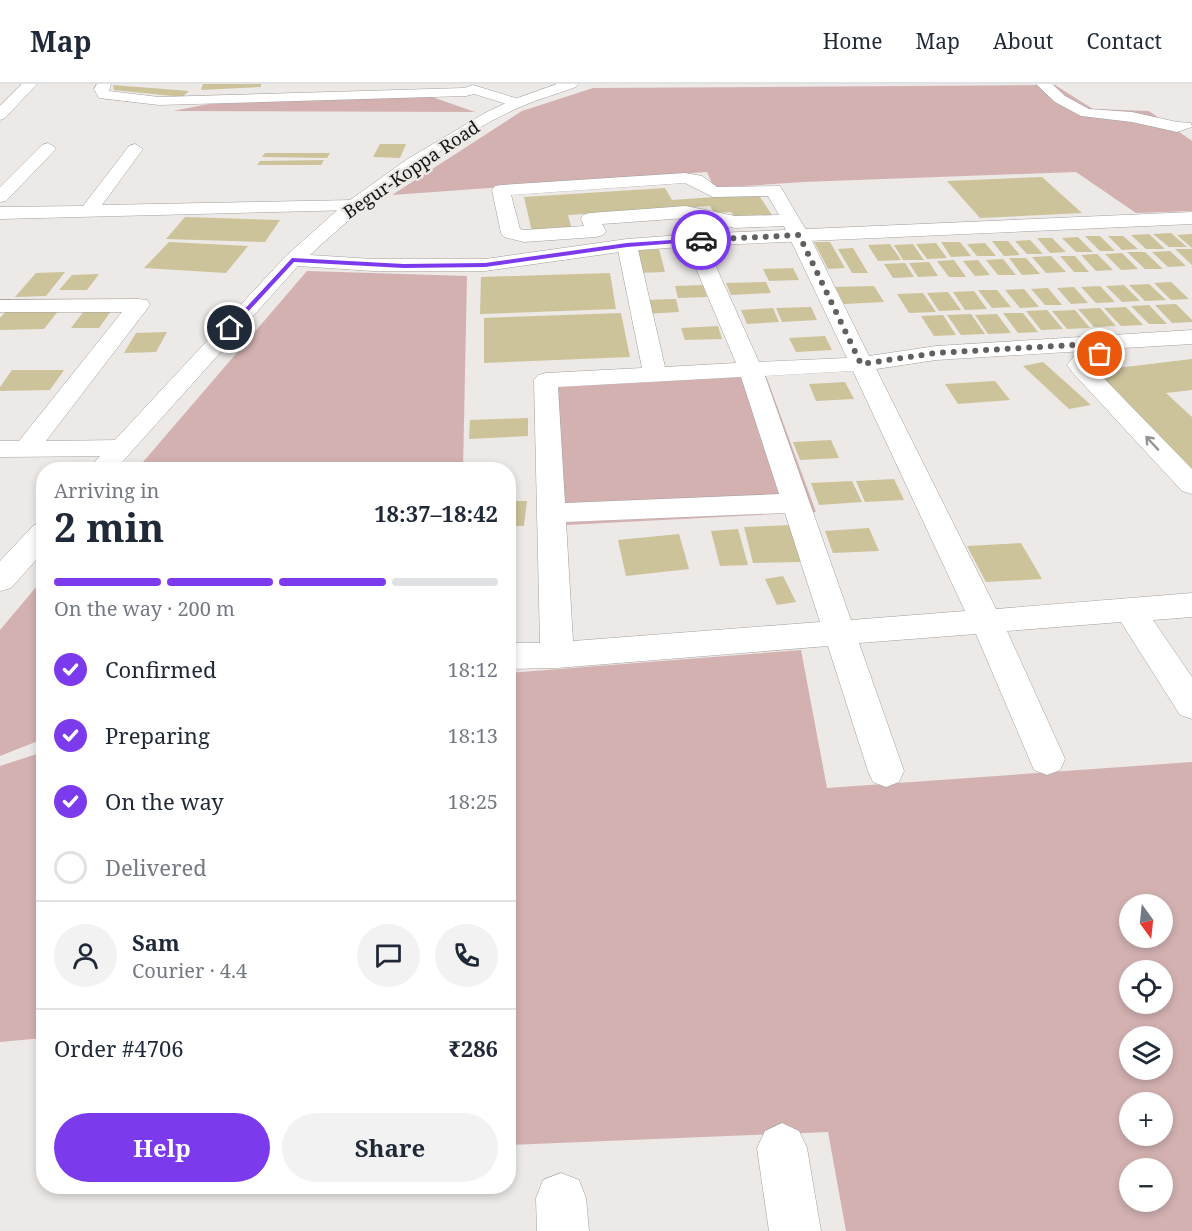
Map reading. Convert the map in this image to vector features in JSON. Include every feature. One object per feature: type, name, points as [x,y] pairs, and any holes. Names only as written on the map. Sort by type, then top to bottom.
[{"type":"street","points":[[0,115],[30,84]]},
{"type":"street","points":[[104,84],[102,89],[104,95],[159,101],[469,91],[491,84]]},
{"type":"street","name":"Begur-Koppa Road","points":[[107,462],[292,260],[354,205],[412,164],[511,106],[568,84]]},
{"type":"street","points":[[1043,84],[1060,99],[1086,113],[1132,117],[1190,128]]},
{"type":"street","points":[[469,91],[511,106]]},
{"type":"street","points":[[0,197],[48,148]]},
{"type":"street","points":[[88,211],[135,149]]},
{"type":"street","points":[[795,227],[735,222],[686,212],[590,219],[596,231],[524,236],[511,233],[501,190],[685,178],[696,180],[713,192],[774,190],[795,227],[986,621],[1047,759]]},
{"type":"street","points":[[0,213],[354,205]]},
{"type":"street","points":[[292,260],[373,265],[465,266],[510,262],[583,250],[694,240],[795,227],[1192,218]]},
{"type":"street","points":[[575,232],[583,250]]},
{"type":"street","points":[[694,240],[751,371],[886,771]]},
{"type":"street","points":[[627,245],[655,376]]},
{"type":"street","points":[[3,309],[139,305],[26,449]]},
{"type":"street","points":[[1192,337],[1110,349],[1084,359],[1079,364],[1192,485]]},
{"type":"street","points":[[557,655],[546,380],[861,364],[936,353],[1110,349],[1192,351]]},
{"type":"street","points":[[0,449],[120,448]]},
{"type":"street","points":[[553,513],[796,503]]},
{"type":"street","points":[[0,580],[36,541]]},
{"type":"street","points":[[516,656],[557,655],[1192,605]]},
{"type":"street","points":[[1129,609],[1192,705]]},
{"type":"street","points":[[782,1148],[795,1231]]},
{"type":"shaded area","points":[[1055,85],[1093,109],[1149,111],[1192,141],[1192,211],[1136,213],[1076,172],[803,182],[714,188],[707,172],[392,195],[522,111],[593,88]]},
{"type":"shaded area","points":[[415,91],[475,112],[173,111],[229,100]]},
{"type":"shaded area","points":[[307,271],[467,276],[463,462],[143,462]]},
{"type":"shaded area","points":[[762,365],[816,512],[546,526],[538,375]]},
{"type":"shaded area","points":[[36,587],[36,742],[0,756],[0,630]]},
{"type":"shaded area","points":[[801,650],[827,788],[1192,762],[1192,1231],[846,1231],[828,1132],[516,1145],[516,672]]},
{"type":"shaded area","points":[[36,754],[36,1039],[0,1042],[0,766]]},
{"type":"building","points":[[203,84],[261,84],[261,87],[201,90]]},
{"type":"building","points":[[113,85],[189,91],[182,97],[114,90]]},
{"type":"building","points":[[380,144],[406,144],[400,158],[373,157]]},
{"type":"building","points":[[265,153],[330,153],[327,158],[262,157]]},
{"type":"building","points":[[324,160],[321,165],[257,165],[260,161]]},
{"type":"building","points":[[1042,177],[1082,213],[980,218],[947,181]]},
{"type":"building","points":[[665,188],[672,200],[758,194],[772,215],[734,217],[731,212],[714,213],[710,206],[568,215],[572,230],[532,232],[524,197]]},
{"type":"building","points":[[185,217],[280,220],[265,242],[166,239]]},
{"type":"building","points":[[1171,233],[1187,247],[1169,247],[1153,234]]},
{"type":"building","points":[[1149,234],[1165,249],[1146,249],[1131,235]]},
{"type":"building","points":[[1192,234],[1192,248],[1177,235]]},
{"type":"building","points":[[1085,236],[1100,236],[1115,251],[1100,251]]},
{"type":"building","points":[[1108,236],[1123,236],[1138,249],[1122,250]]},
{"type":"building","points":[[1078,237],[1093,252],[1076,252],[1062,238]]},
{"type":"building","points":[[1037,238],[1052,238],[1066,252],[1050,253]]},
{"type":"building","points":[[1030,240],[1043,254],[1027,254],[1015,241]]},
{"type":"building","points":[[992,241],[1008,241],[1020,255],[1004,256]]},
{"type":"building","points":[[169,242],[248,246],[226,273],[144,268]]},
{"type":"building","points":[[814,242],[830,242],[845,268],[828,269]]},
{"type":"building","points":[[941,242],[960,242],[971,256],[951,257]]},
{"type":"building","points":[[936,243],[947,258],[927,259],[916,244]]},
{"type":"building","points":[[985,243],[996,256],[977,256],[967,244]]},
{"type":"building","points":[[890,244],[901,260],[878,261],[868,245]]},
{"type":"building","points":[[913,244],[924,260],[903,260],[894,245]]},
{"type":"building","points":[[853,248],[868,273],[852,273],[838,249]]},
{"type":"building","points":[[659,249],[665,272],[637,273],[632,250]]},
{"type":"building","points":[[1175,249],[1192,249],[1192,265]]},
{"type":"building","points":[[1170,251],[1186,266],[1168,267],[1152,252]]},
{"type":"building","points":[[1127,252],[1145,252],[1163,269],[1145,269]]},
{"type":"building","points":[[1122,253],[1138,269],[1121,270],[1105,254]]},
{"type":"building","points":[[1097,254],[1113,270],[1096,271],[1081,255]]},
{"type":"building","points":[[1051,256],[1066,272],[1046,273],[1032,257]]},
{"type":"building","points":[[1060,256],[1075,256],[1089,272],[1074,272]]},
{"type":"building","points":[[1009,258],[1026,258],[1040,274],[1022,275]]},
{"type":"building","points":[[1003,259],[1016,275],[998,275],[986,260]]},
{"type":"building","points":[[954,260],[966,277],[949,277],[937,261]]},
{"type":"building","points":[[978,260],[990,275],[975,276],[963,261]]},
{"type":"building","points":[[929,262],[938,276],[918,277],[909,263]]},
{"type":"building","points":[[905,263],[914,277],[893,278],[884,264]]},
{"type":"building","points":[[793,268],[799,280],[769,281],[763,269]]},
{"type":"building","points":[[65,272],[46,296],[15,297],[36,273]]},
{"type":"building","points":[[610,273],[616,309],[480,314],[481,277]]},
{"type":"building","points":[[99,274],[87,290],[59,290],[72,275]]},
{"type":"building","points":[[766,282],[771,293],[731,295],[726,283]]},
{"type":"building","points":[[1171,282],[1189,299],[1171,300],[1154,283]]},
{"type":"building","points":[[1149,284],[1166,300],[1145,301],[1129,285]]},
{"type":"building","points":[[703,285],[707,297],[678,298],[675,286]]},
{"type":"building","points":[[1124,285],[1140,301],[1122,302],[1106,286]]},
{"type":"building","points":[[874,286],[884,302],[844,304],[835,287]]},
{"type":"building","points":[[1100,286],[1115,302],[1096,303],[1081,287]]},
{"type":"building","points":[[1074,287],[1088,303],[1071,304],[1057,288]]},
{"type":"building","points":[[1048,288],[1062,305],[1045,305],[1031,289]]},
{"type":"building","points":[[1024,289],[1039,307],[1020,308],[1005,290]]},
{"type":"building","points":[[978,290],[997,290],[1011,307],[992,308]]},
{"type":"building","points":[[974,291],[987,309],[965,310],[953,292]]},
{"type":"building","points":[[948,292],[961,310],[939,311],[927,293]]},
{"type":"building","points":[[923,293],[936,312],[909,313],[897,294]]},
{"type":"building","points":[[676,299],[679,312],[645,314],[642,300]]},
{"type":"building","points":[[1176,304],[1192,322],[1172,323],[1155,305]]},
{"type":"building","points":[[1149,305],[1167,324],[1149,324],[1131,306]]},
{"type":"building","points":[[811,307],[817,320],[782,322],[776,308]]},
{"type":"building","points":[[1126,307],[1143,325],[1121,326],[1104,308]]},
{"type":"building","points":[[773,308],[779,322],[747,324],[741,310]]},
{"type":"building","points":[[1100,308],[1116,326],[1094,327],[1078,309]]},
{"type":"building","points":[[7,310],[59,310],[44,329],[0,330],[0,318]]},
{"type":"building","points":[[1047,310],[1063,329],[1041,330],[1026,311]]},
{"type":"building","points":[[1075,310],[1090,328],[1067,329],[1052,311]]},
{"type":"building","points":[[84,311],[111,311],[99,328],[71,328]]},
{"type":"building","points":[[621,313],[630,357],[484,363],[484,318]]},
{"type":"building","points":[[1003,313],[1023,313],[1038,332],[1018,333]]},
{"type":"building","points":[[971,314],[985,334],[961,335],[947,315]]},
{"type":"building","points":[[997,314],[1011,333],[988,334],[975,315]]},
{"type":"building","points":[[943,315],[956,335],[934,336],[921,316]]},
{"type":"building","points":[[718,326],[722,339],[685,340],[681,328]]},
{"type":"building","points":[[167,332],[156,352],[124,353],[136,333]]},
{"type":"building","points":[[825,336],[832,350],[796,352],[789,338]]},
{"type":"building","points":[[1192,359],[1192,390],[1166,393],[1192,417],[1192,469],[1092,371]]},
{"type":"building","points":[[1043,362],[1091,405],[1069,409],[1023,366]]},
{"type":"building","points":[[12,370],[64,370],[50,390],[0,391],[0,387]]},
{"type":"building","points":[[995,381],[1010,400],[958,404],[945,384]]},
{"type":"building","points":[[845,382],[854,399],[816,401],[809,384]]},
{"type":"building","points":[[528,418],[528,436],[469,439],[470,420]]},
{"type":"building","points":[[831,440],[839,458],[800,460],[793,442]]},
{"type":"building","points":[[894,479],[904,500],[865,502],[856,481]]},
{"type":"building","points":[[852,481],[862,502],[819,505],[811,483]]},
{"type":"building","points":[[516,501],[527,501],[524,526],[516,526]]},
{"type":"building","points":[[790,525],[801,562],[753,563],[744,527]]},
{"type":"building","points":[[869,528],[879,551],[833,553],[825,531]]},
{"type":"building","points":[[738,529],[748,565],[720,566],[711,531]]},
{"type":"building","points":[[679,534],[689,569],[626,576],[618,540]]},
{"type":"building","points":[[1021,543],[1042,579],[986,582],[967,546]]},
{"type":"building","points":[[783,576],[796,602],[777,605],[765,579]]},
{"type":"way so far","points":[[701,240],[799,235],[861,364],[936,353],[1090,344],[1100,354]]},
{"type":"route","points":[[230,328],[292,260],[404,266],[485,265],[583,250],[701,240]]}]
